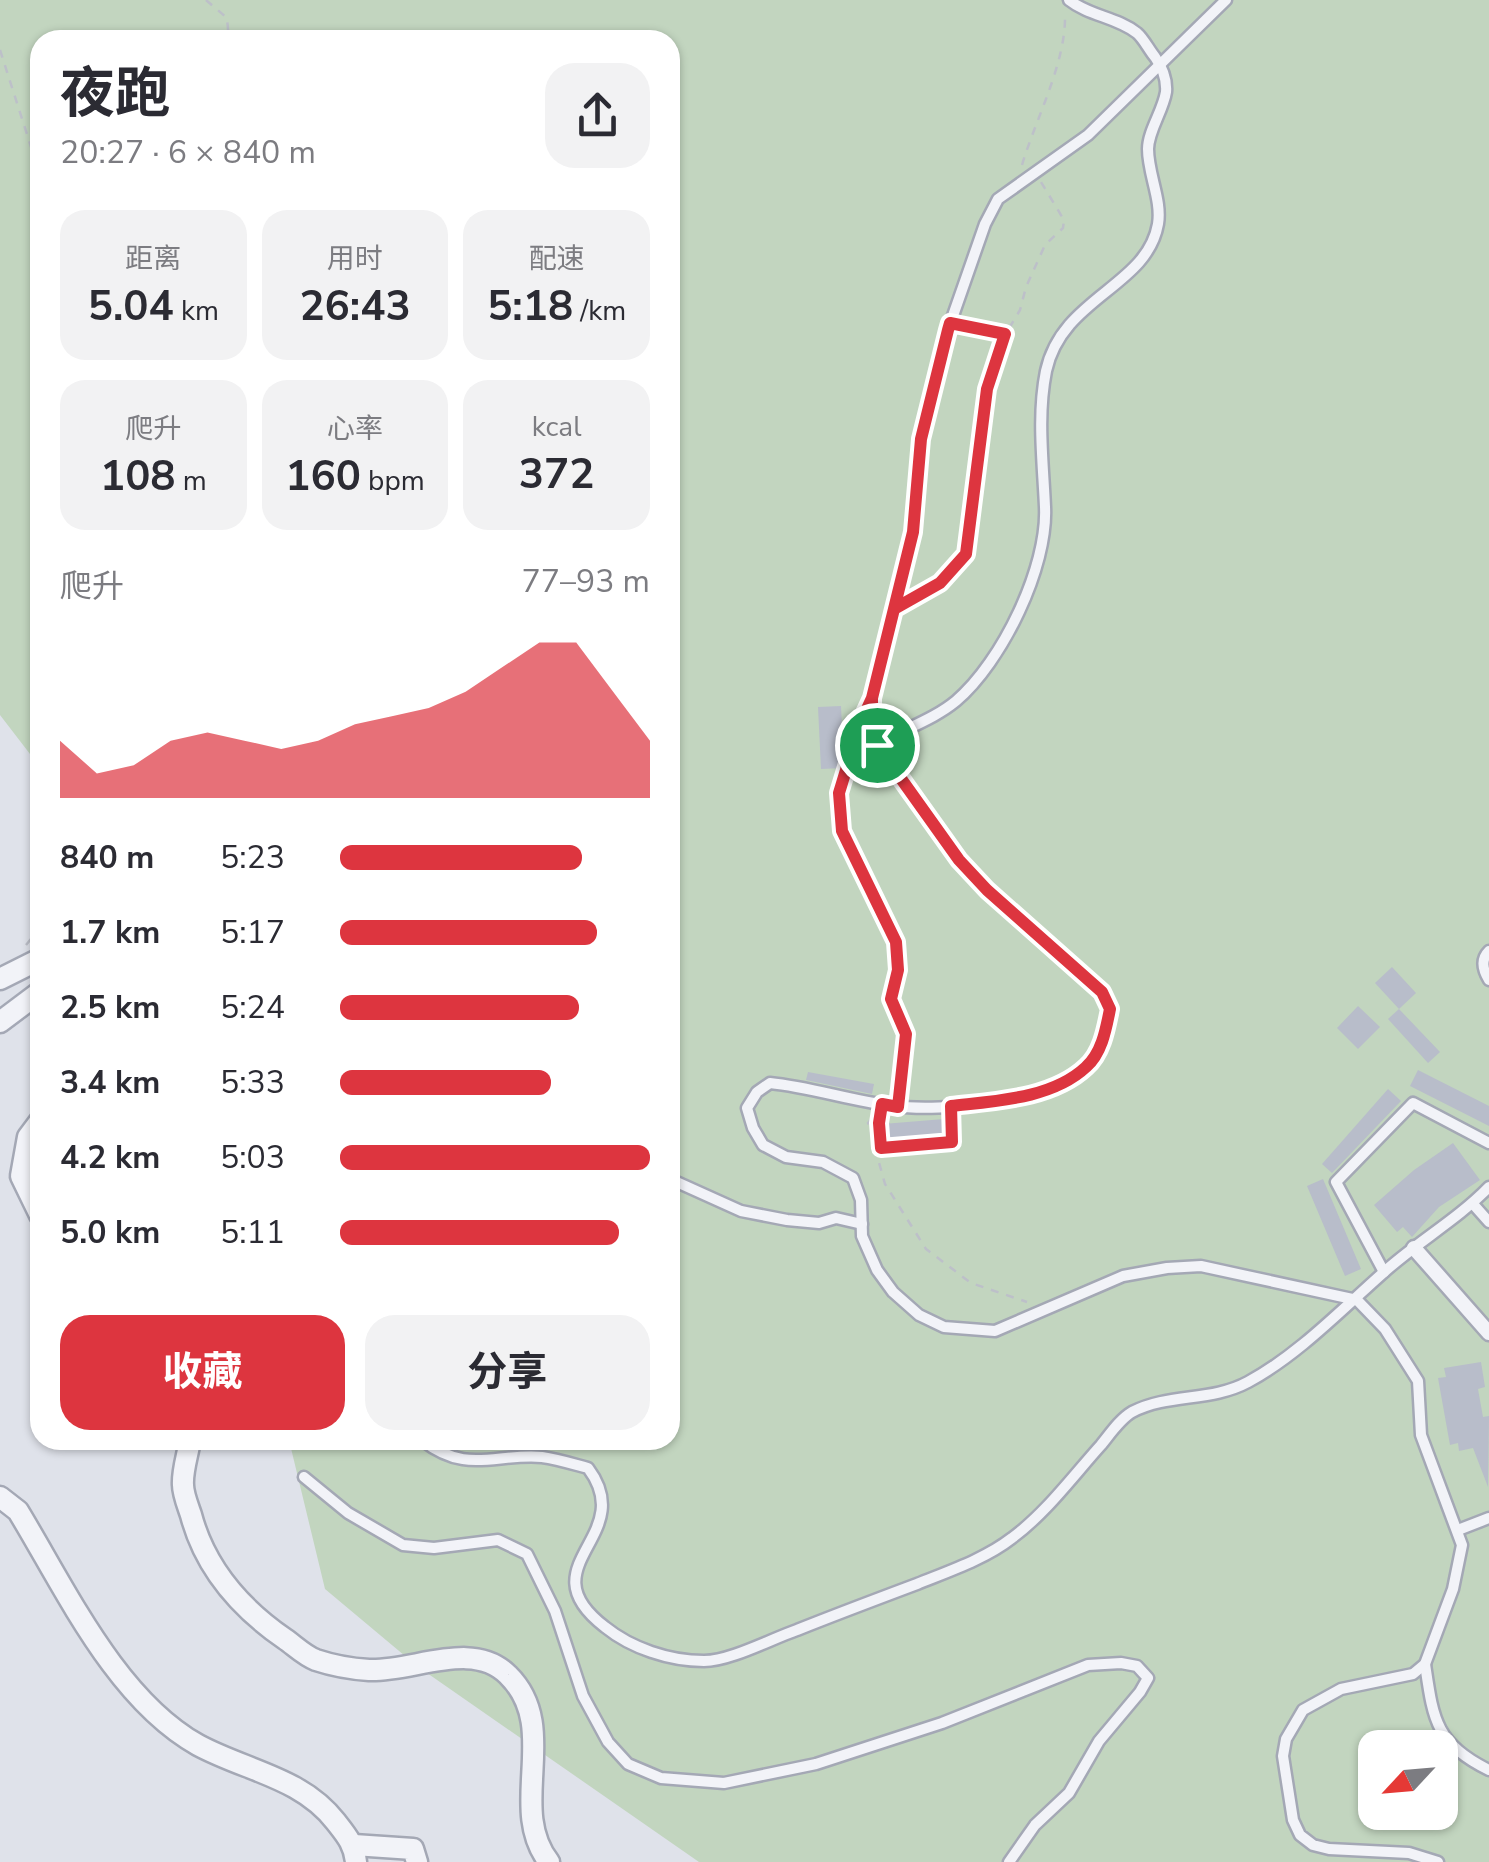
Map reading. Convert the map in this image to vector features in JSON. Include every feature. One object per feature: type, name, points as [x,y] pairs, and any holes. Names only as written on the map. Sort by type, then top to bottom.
[{"type":"street","points":[[0,979],[30,964]]},
{"type":"street","points":[[0,1022],[30,1000]]},
{"type":"street","points":[[30,1134],[21,1176],[30,1194]]},
{"type":"street","points":[[1414,1248],[1489,1332]]},
{"type":"street","points":[[188,1450],[183,1485],[198,1540],[222,1580],[250,1615],[314,1660],[369,1670],[466,1658],[486,1660],[510,1676],[527,1705],[536,1733],[530,1819],[542,1854],[549,1862]]},
{"type":"street","points":[[0,1497],[18,1511],[108,1656],[151,1713],[199,1745],[292,1784],[323,1805],[355,1854],[413,1849],[417,1862]]},
{"type":"lane","points":[[877,745],[939,713],[959,698],[984,669],[1026,604],[1043,537],[1041,433],[1046,370],[1068,323],[1127,274],[1151,245],[1158,222],[1147,146],[1160,118],[1167,88],[1161,66],[1137,34],[1086,12],[1070,0]]},
{"type":"lane","points":[[1226,0],[1088,136],[998,199],[984,224],[950,323],[921,439],[913,532],[872,698],[872,730],[877,745],[959,860],[987,890],[1102,992],[1110,1009],[1099,1050],[1086,1068],[1060,1084],[1017,1098],[898,1107],[770,1083],[757,1092],[747,1108],[752,1128],[764,1144],[786,1157],[823,1162],[852,1178],[862,1200],[862,1236],[877,1270],[892,1292],[919,1315],[944,1327],[995,1331],[1123,1276],[1166,1268],[1201,1266],[1357,1300],[1386,1330],[1418,1381],[1421,1435],[1462,1545],[1453,1589],[1425,1664],[1431,1712],[1438,1727],[1460,1752],[1489,1770]]},
{"type":"lane","points":[[1489,950],[1484,956],[1483,970],[1489,980]]},
{"type":"lane","points":[[1384,1272],[1336,1182],[1413,1102],[1489,1142]]},
{"type":"lane","points":[[680,1183],[741,1210],[787,1220],[819,1223],[836,1218],[862,1224]]},
{"type":"lane","points":[[438,1450],[450,1457],[488,1462],[540,1457],[588,1468],[604,1496],[597,1529],[574,1572],[581,1604],[602,1626],[632,1646],[706,1661],[962,1566],[1012,1539],[1045,1508],[1128,1414],[1156,1402],[1213,1396],[1248,1382],[1357,1300],[1384,1272],[1489,1187]]},
{"type":"lane","points":[[1472,1204],[1489,1222]]},
{"type":"lane","points":[[304,1477],[348,1514],[403,1545],[434,1548],[498,1540],[527,1554],[556,1611],[583,1696],[608,1742],[628,1764],[661,1778],[724,1783],[816,1764],[942,1723],[1088,1665],[1137,1666],[1148,1678],[1140,1692],[1098,1741],[1069,1793],[1034,1824],[1009,1862]]},
{"type":"lane","points":[[1458,1530],[1489,1518]]},
{"type":"lane","points":[[1425,1664],[1413,1674],[1340,1689],[1303,1710],[1286,1739],[1284,1756],[1293,1820],[1300,1835],[1313,1845],[1328,1850],[1409,1853],[1438,1862]]},
{"type":"path","points":[[206,0],[227,18],[228,30]]},
{"type":"path","points":[[1016,185],[1035,121],[1062,55],[1066,18],[1060,0]]},
{"type":"path","points":[[0,50],[30,144]]},
{"type":"path","points":[[894,609],[940,583],[966,554],[987,389],[1005,334],[1020,310],[1044,245],[1063,228],[1064,220],[1035,172]]},
{"type":"path","points":[[950,323],[1005,334]]},
{"type":"path","points":[[872,698],[839,793],[842,831],[896,942],[898,970],[891,999],[906,1034],[898,1107]]},
{"type":"path","points":[[882,1104],[881,1148],[952,1142],[951,1106]]},
{"type":"path","points":[[882,1104],[868,1123],[884,1184],[926,1248],[971,1283],[1047,1309]]},
{"type":"green space","points":[[0,0],[1489,0],[1489,1862],[699,1862],[417,1666],[325,1589],[291,1450],[680,1450],[680,30],[30,30],[30,754],[0,715]]},
{"type":"building","points":[[841,706],[844,768],[821,769],[818,707]]},
{"type":"building","points":[[1392,967],[1416,993],[1399,1009],[1375,983]]},
{"type":"building","points":[[1358,1006],[1380,1027],[1358,1049],[1337,1028]]},
{"type":"building","points":[[1399,1009],[1440,1052],[1428,1063],[1388,1019]]},
{"type":"building","points":[[1418,1070],[1489,1106],[1489,1126],[1410,1086]]},
{"type":"building","points":[[808,1072],[874,1084],[872,1094],[806,1080]]},
{"type":"building","points":[[1388,1089],[1401,1101],[1332,1173],[1322,1164]]},
{"type":"building","points":[[944,1119],[946,1138],[884,1143],[883,1124]]},
{"type":"building","points":[[1453,1143],[1480,1180],[1439,1207],[1412,1237],[1403,1227],[1397,1232],[1374,1205]]},
{"type":"building","points":[[1323,1179],[1361,1269],[1345,1276],[1307,1186]]},
{"type":"building","points":[[1481,1362],[1485,1387],[1478,1389],[1483,1417],[1489,1416],[1488,1487],[1473,1448],[1459,1451],[1458,1443],[1450,1445],[1438,1378],[1446,1377],[1444,1368]]},
{"type":"route","points":[[877,745],[872,730],[872,698],[913,532],[921,439],[950,323],[1005,334],[987,389],[966,554],[940,583],[894,609],[872,698],[839,793],[842,831],[896,942],[898,970],[891,999],[906,1034],[898,1107],[882,1104],[881,1148],[952,1142],[951,1106],[1017,1098],[1060,1084],[1086,1068],[1099,1050],[1110,1009],[1102,992],[987,890],[959,860],[877,745]]}]
